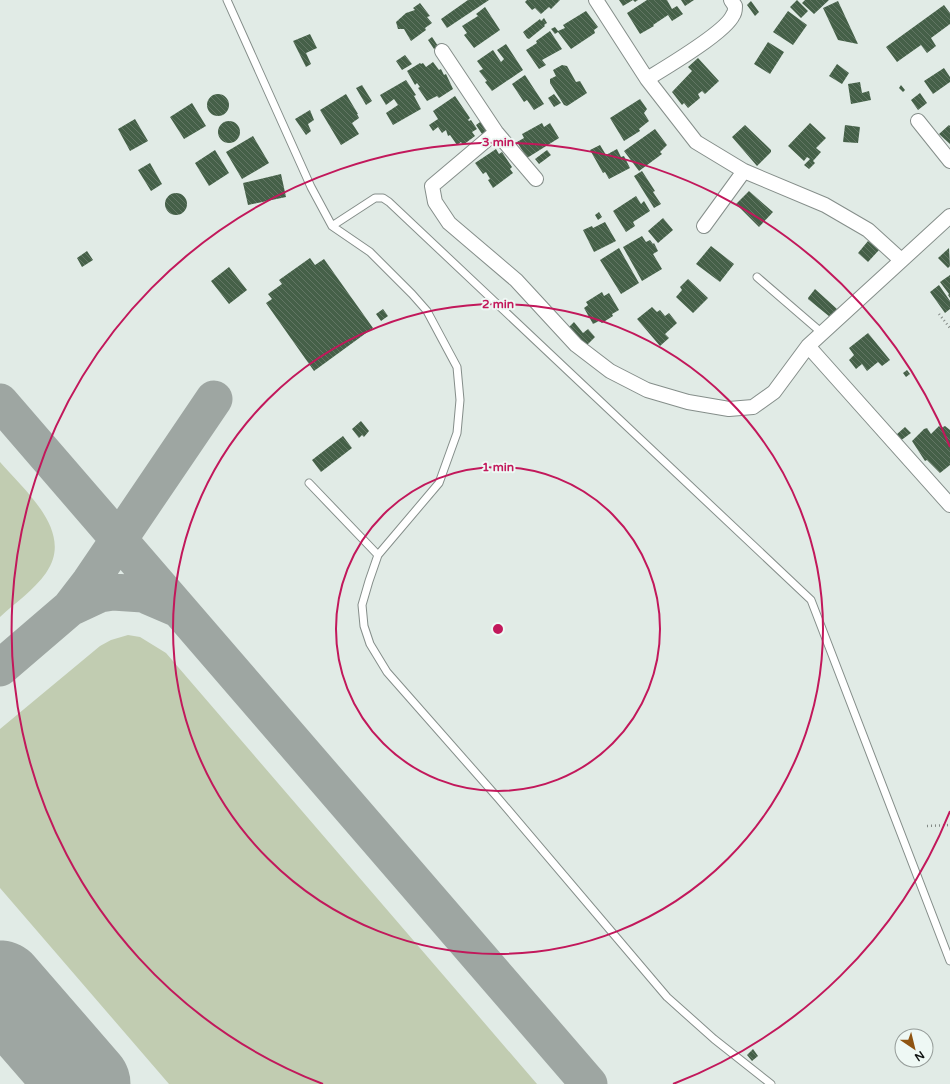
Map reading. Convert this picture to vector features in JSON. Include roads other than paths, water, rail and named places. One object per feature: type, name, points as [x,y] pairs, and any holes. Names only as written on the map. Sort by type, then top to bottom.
[{"type":"street","points":[[596,0],[607,13],[648,79],[696,142],[744,171],[825,205],[868,230],[901,260]]},
{"type":"street","points":[[648,79],[696,48],[726,24],[733,16],[735,6],[731,0]]},
{"type":"street","points":[[442,52],[496,132],[536,179]]},
{"type":"street","points":[[918,121],[950,161]]},
{"type":"street","points":[[496,132],[432,186],[435,202],[449,223],[516,280],[576,345],[610,371],[647,390],[688,402],[729,409],[753,407],[774,392],[808,346],[950,216]]},
{"type":"street","points":[[704,226],[744,171]]},
{"type":"street","points":[[808,346],[948,499]]},
{"type":"lane","points":[[227,0],[311,187],[332,226],[370,252],[412,294],[427,311],[457,367],[460,400],[457,433],[439,483],[378,555],[362,605],[364,626],[370,644],[386,672],[498,798],[667,997],[714,1039],[771,1084]]},
{"type":"lane","points":[[332,226],[375,198],[383,198],[389,202],[811,600],[950,960]]},
{"type":"lane","points":[[757,277],[822,333]]},
{"type":"lane","points":[[309,483],[378,555]]}]
